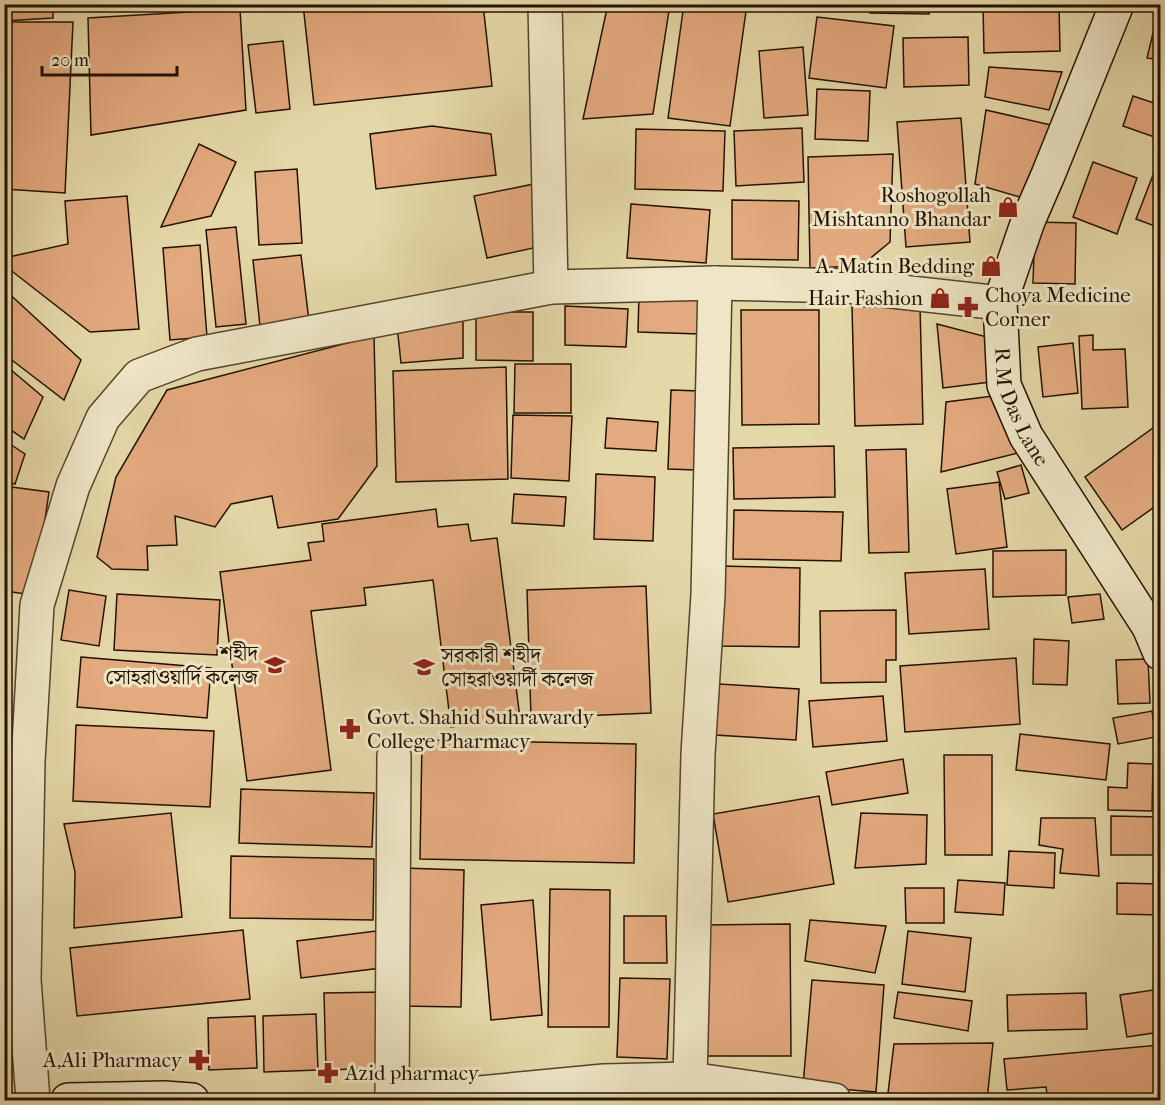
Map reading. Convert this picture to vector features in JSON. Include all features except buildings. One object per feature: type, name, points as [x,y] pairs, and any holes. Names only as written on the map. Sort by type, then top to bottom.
[{"type":"street","points":[[545,4],[551,287]]},
{"type":"street","name":"R M Das Lane","points":[[1117,4],[1028,221],[1000,303],[1004,385],[1026,436],[1149,627],[1161,653]]},
{"type":"street","points":[[690,1079],[698,754],[708,595],[715,283]]},
{"type":"street","points":[[33,1101],[24,980],[28,761],[37,605],[73,486],[103,418],[140,376],[197,354],[551,287],[715,283],[848,286],[1000,303]]},
{"type":"street","points":[[392,1101],[394,756]]},
{"type":"street","points":[[405,1101],[604,1081],[690,1079],[834,1101]]},
{"type":"street","points":[[68,1101],[164,1098],[192,1101]]},
{"type":"place","name":"Roshogollah Mishtanno Bhandar","points":[[1008,207]]},
{"type":"place","name":"A. Matin Bedding","points":[[991,266]]},
{"type":"place","name":"Hair Fashion","points":[[940,298]]},
{"type":"place","name":"Choya Medicine Corner","points":[[968,307]]},
{"type":"place","name":"শহীদ সোহরাওয়ার্দি কলেজ","points":[[275,665]]},
{"type":"place","name":"সরকারী শহীদ সোহরাওয়ার্দী কলেজ","points":[[424,667]]},
{"type":"place","name":"Govt. Shahid Suhrawardy College Pharmacy","points":[[350,729]]},
{"type":"place","name":"A,Ali Pharmacy","points":[[199,1060]]},
{"type":"place","name":"Azid pharmacy","points":[[328,1073]]}]
